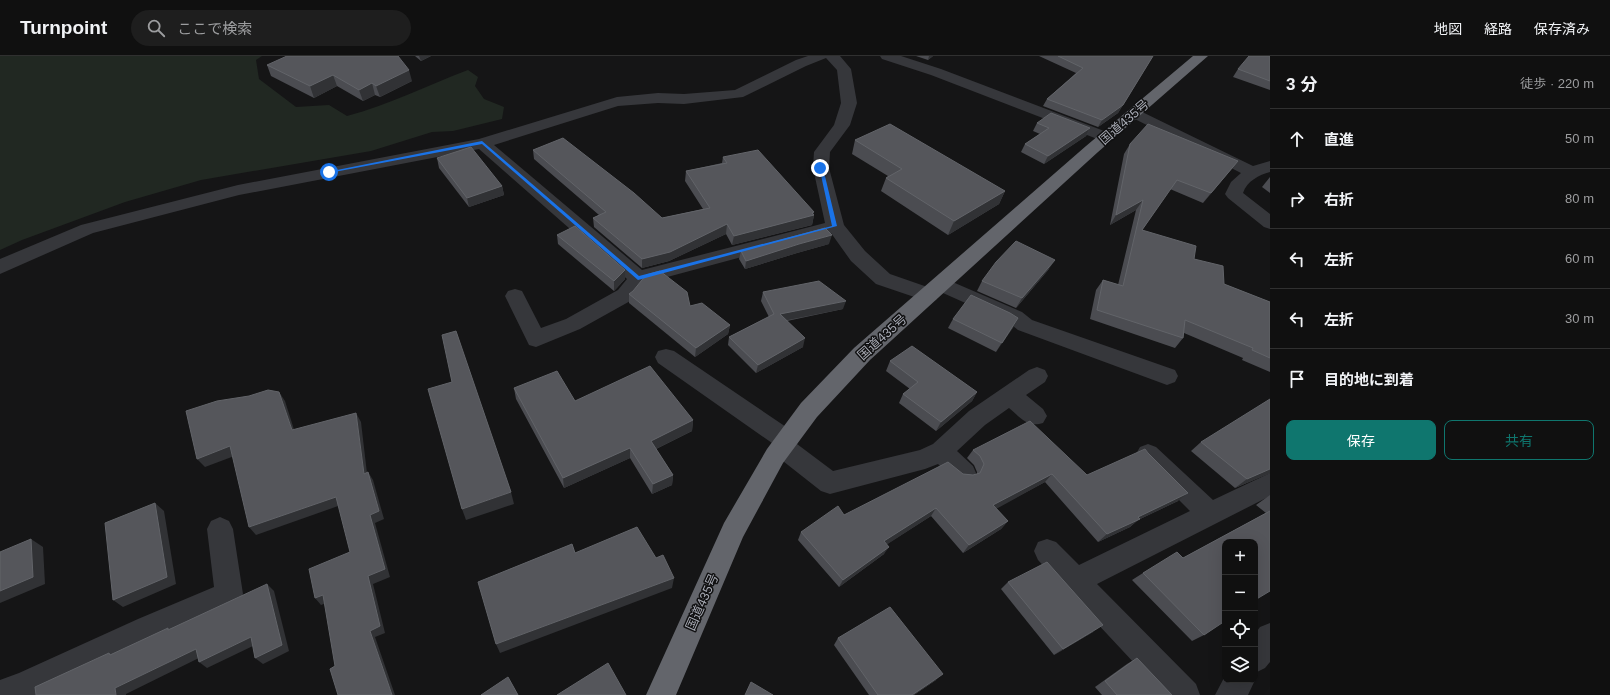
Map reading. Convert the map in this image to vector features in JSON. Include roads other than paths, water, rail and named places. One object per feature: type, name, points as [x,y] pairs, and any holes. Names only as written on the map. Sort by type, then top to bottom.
[{"type":"highway","name":"国道435号","points":[[661,695],[733,531],[775,456],[809,410],[862,354],[1106,137],[1201,56]]},
{"type":"street","points":[[0,267],[87,229],[121,219],[238,190],[482,143],[617,102],[658,98],[684,99],[738,94],[801,63],[821,56]]},
{"type":"street","points":[[832,56],[844,69],[849,103],[842,125],[822,152],[820,168],[835,226],[858,256],[883,279],[935,289],[1015,317],[1025,325],[1167,376]]},
{"type":"street","points":[[887,56],[936,72],[1106,137]]},
{"type":"street","points":[[1134,113],[1252,172]]},
{"type":"street","points":[[482,143],[638,278]]},
{"type":"street","points":[[1270,166],[1252,172],[1237,186],[1234,194],[1270,223]]},
{"type":"street","points":[[515,296],[536,339],[573,324],[625,295],[638,278],[835,226]]},
{"type":"street","points":[[666,357],[784,444],[830,483],[925,459],[942,451],[977,418],[1011,396],[1037,376]]},
{"type":"street","points":[[1011,396],[1035,416]]},
{"type":"street","points":[[942,451],[964,474]]},
{"type":"street","points":[[1148,454],[1210,514]]},
{"type":"street","points":[[1075,581],[1270,484]]},
{"type":"street","points":[[0,695],[23,687],[148,629],[229,594],[220,529]]},
{"type":"street","points":[[1047,551],[1185,695]]},
{"type":"street","points":[[1230,695],[1238,683]]}]
